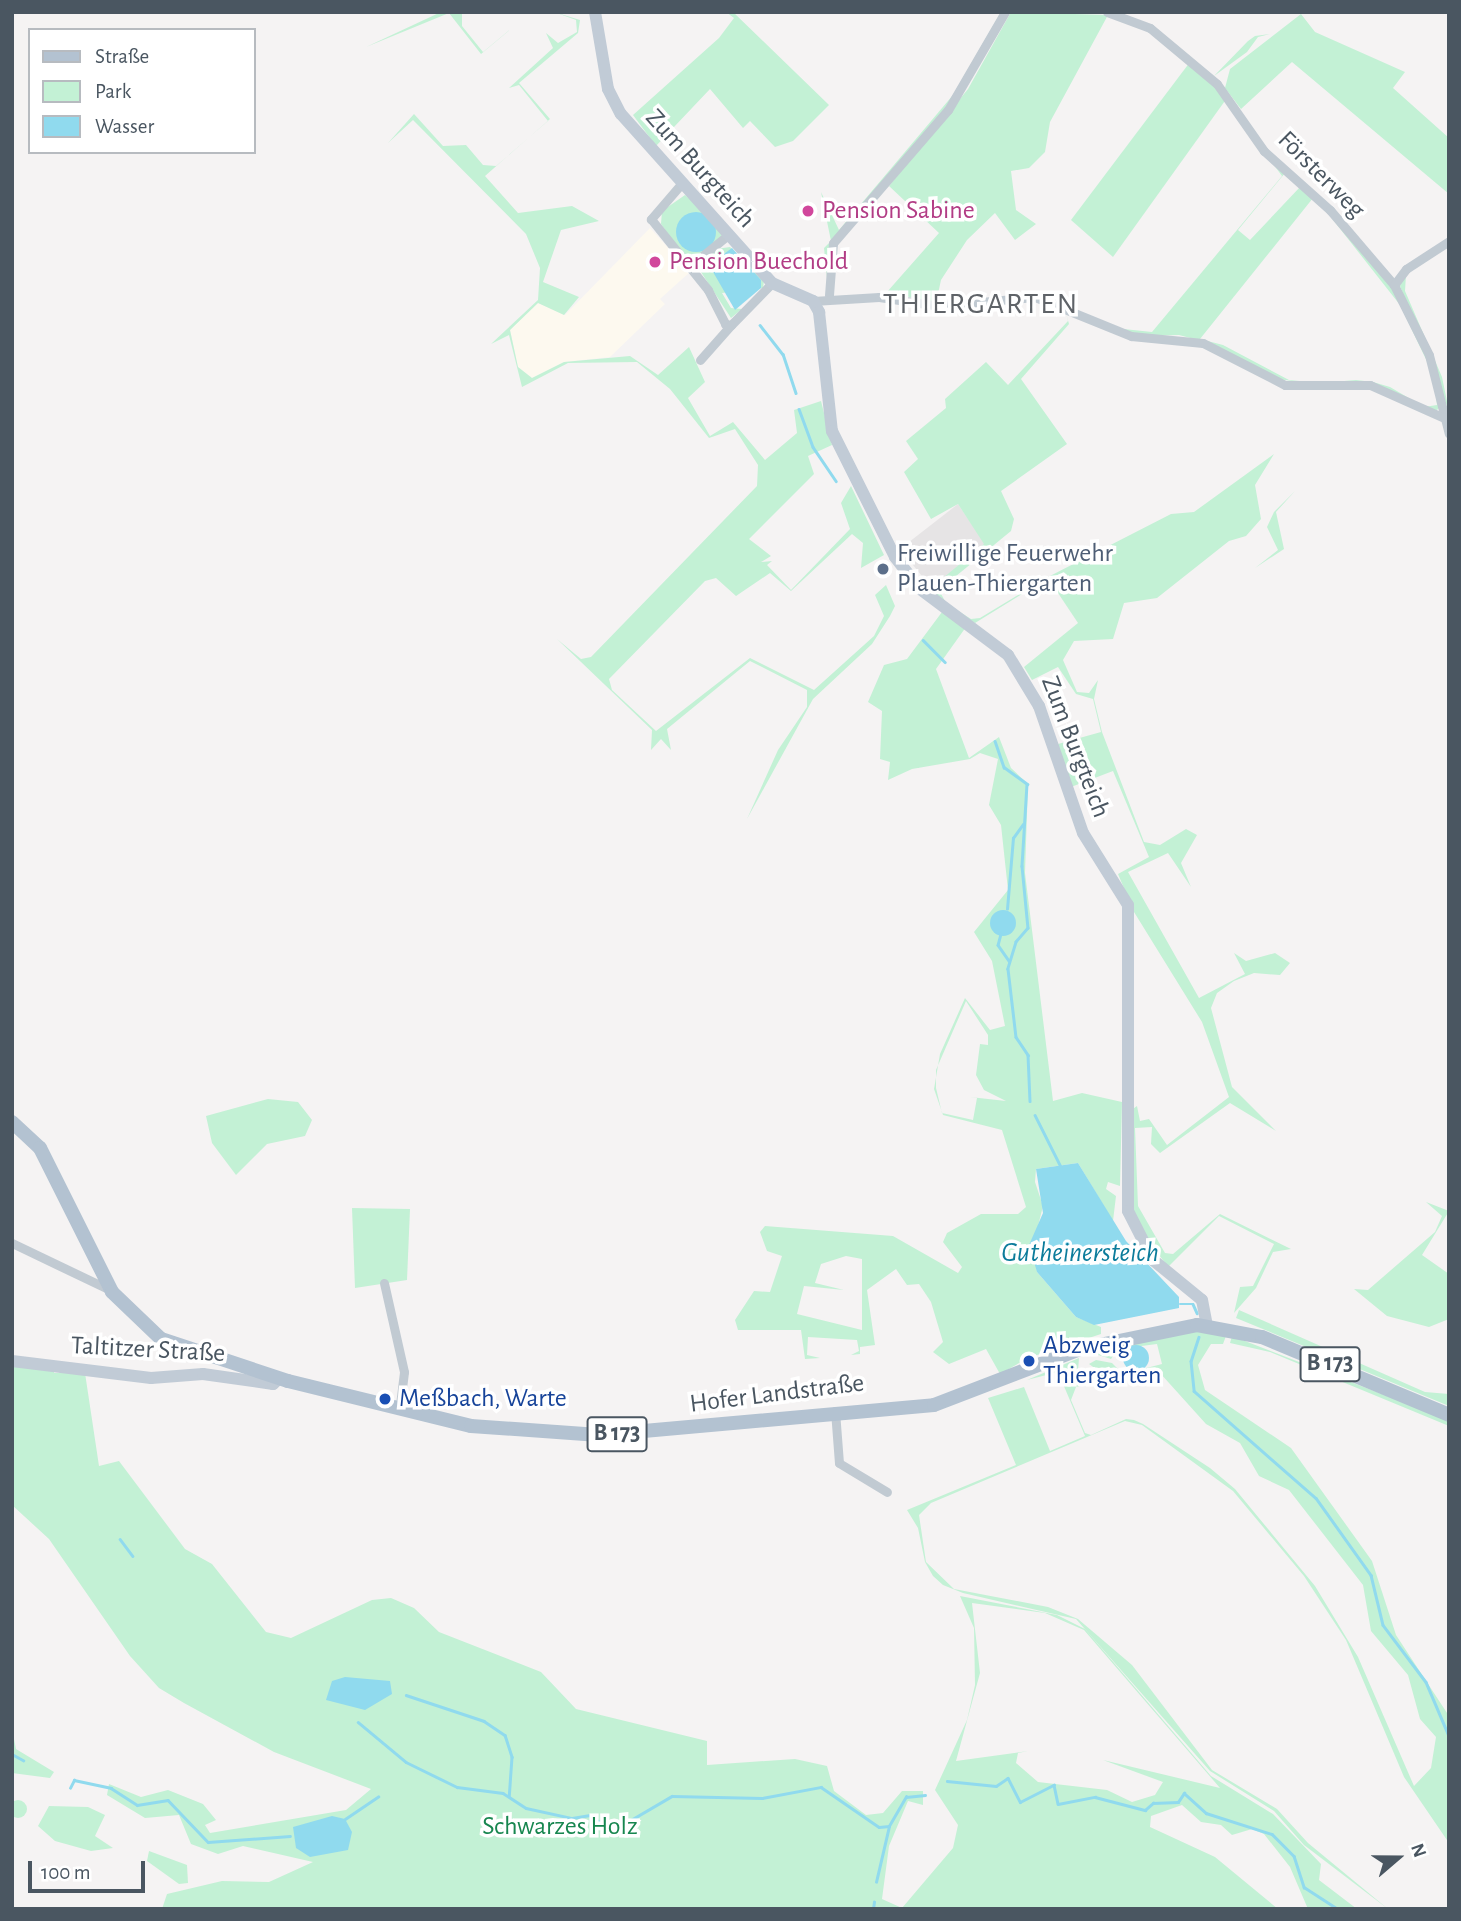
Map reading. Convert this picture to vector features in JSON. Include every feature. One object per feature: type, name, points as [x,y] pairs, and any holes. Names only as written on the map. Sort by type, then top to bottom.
[{"type":"main road","name":"Hofer Landstraße","points":[[12,1122],[40,1148],[112,1292],[161,1339],[279,1378],[399,1410],[504,1431],[599,1435],[835,1409],[953,1401],[1080,1349],[1150,1330],[1206,1325],[1262,1337],[1449,1415]]},
{"type":"street","name":"Zum Burgteich","points":[[595,12],[614,103],[772,283],[813,301],[823,326],[827,411],[849,473],[895,556],[920,589],[1017,666],[1039,706],[1083,833],[1125,895],[1130,979],[1125,1198],[1144,1247],[1202,1300],[1206,1325]]},
{"type":"street","points":[[829,295],[833,243],[948,110],[1005,12]]},
{"type":"street","name":"Försterweg","points":[[1107,12],[1159,33],[1217,84],[1264,151],[1330,210],[1394,285],[1429,355],[1449,434]]},
{"type":"street","points":[[682,183],[651,219],[690,266],[731,326]]},
{"type":"street","points":[[690,266],[729,234]]},
{"type":"street","points":[[1394,285],[1406,269],[1449,241]]},
{"type":"street","points":[[700,360],[772,283]]},
{"type":"street","points":[[813,301],[829,295],[939,306],[1035,297],[1131,336],[1203,343],[1285,385],[1370,385],[1446,417]]},
{"type":"street","name":"Hofer Landstraße","points":[[12,1243],[112,1292]]},
{"type":"street","points":[[384,1283],[404,1372],[399,1410]]},
{"type":"street","name":"Taltitzer Straße","points":[[12,1361],[151,1378],[203,1374],[273,1384],[279,1378]]},
{"type":"street","points":[[835,1409],[839,1463],[887,1492]]},
{"type":"shaded area","points":[[650,228],[690,272],[660,299],[665,304],[610,357],[564,362],[532,378],[518,367],[510,330],[538,303],[565,315]]},
{"type":"shaded area","points":[[958,504],[985,544],[934,591],[900,549]]},
{"type":"green space","points":[[441,12],[462,12],[462,26],[483,52],[531,12],[481,54],[449,13],[366,47]]},
{"type":"green space","points":[[554,12],[580,20],[578,33],[519,83],[550,119],[548,121],[519,85],[509,88],[553,48],[546,33],[558,43],[577,32],[576,20]]},
{"type":"green space","points":[[726,12],[733,12],[829,105],[793,141],[775,147],[750,121],[743,128],[710,89],[656,146],[633,115],[719,38],[734,18]]},
{"type":"green space","points":[[1001,12],[982,53],[939,117],[831,243],[828,288],[824,248],[831,241],[821,192],[839,230],[953,95]]},
{"type":"green space","points":[[1011,12],[1108,15],[1050,122],[1045,152],[1029,168],[1011,171],[1016,210],[1036,224],[1015,240],[995,213],[967,240],[941,280],[936,303],[887,292],[939,233],[889,186],[968,89]]},
{"type":"green space","points":[[1301,14],[1315,32],[1405,72],[1393,88],[1449,138],[1449,194],[1292,62],[1241,109],[1225,88],[1230,69]]},
{"type":"green space","points":[[1270,34],[1258,37],[1247,52],[1214,76],[1248,41],[1255,36]]},
{"type":"green space","points":[[1190,62],[1227,98],[1113,257],[1071,220]]},
{"type":"green space","points":[[414,114],[443,146],[466,145],[483,165],[496,166],[527,139],[485,176],[518,213],[572,206],[599,221],[561,230],[543,282],[579,297],[564,315],[538,303],[510,330],[518,367],[532,378],[564,362],[630,356],[658,375],[689,347],[705,382],[688,398],[710,436],[733,422],[765,460],[797,433],[794,410],[821,401],[832,445],[808,456],[814,474],[749,539],[771,556],[761,562],[772,561],[767,565],[791,590],[850,529],[841,503],[851,486],[884,555],[861,568],[863,543],[852,534],[791,591],[770,573],[736,596],[716,578],[705,581],[609,679],[612,690],[656,731],[750,658],[814,690],[874,636],[884,616],[875,595],[886,585],[895,606],[890,616],[872,644],[813,699],[747,819],[778,750],[807,707],[807,690],[750,661],[667,729],[671,750],[661,739],[651,750],[652,730],[557,639],[581,659],[591,657],[757,486],[758,465],[735,429],[709,438],[670,389],[637,362],[568,363],[522,387],[509,335],[491,344],[538,300],[540,268],[526,234],[413,120],[388,143]]},
{"type":"green space","points":[[1243,123],[1285,173],[1238,230],[1250,240],[1300,187],[1313,198],[1200,339],[1223,345],[1289,380],[1320,383],[1356,380],[1373,382],[1390,387],[1424,407],[1437,405],[1433,374],[1400,305],[1319,202],[1388,282],[1411,319],[1434,374],[1440,407],[1435,412],[1364,382],[1311,384],[1279,379],[1213,344],[1179,335],[1143,336],[1116,330],[1062,304],[1114,328],[1152,332],[1282,176]]},
{"type":"green space","points":[[685,195],[715,220],[722,236],[697,256],[683,255],[661,224],[662,211]]},
{"type":"green space","points":[[730,247],[764,281],[763,288],[722,293],[731,308],[742,309],[731,318],[699,269],[716,249]]},
{"type":"green space","points":[[1416,264],[1406,275],[1405,291],[1442,377],[1449,411],[1400,286],[1401,279]]},
{"type":"green space","points":[[1066,313],[1069,324],[1021,379],[1067,444],[1001,491],[1014,519],[1011,531],[939,590],[946,603],[971,619],[980,618],[1048,577],[1171,514],[1194,512],[1274,454],[1255,485],[1261,519],[1246,536],[1229,541],[1157,598],[1124,603],[1113,639],[1074,641],[1063,660],[1077,692],[1089,693],[1098,680],[1094,699],[1102,732],[1144,842],[1160,845],[1186,829],[1197,835],[1181,863],[1191,887],[1168,853],[1128,872],[1199,998],[1245,974],[1234,953],[1246,961],[1275,953],[1290,963],[1280,975],[1254,973],[1234,981],[1217,993],[1211,1008],[1232,1087],[1276,1131],[1230,1103],[1160,1153],[1151,1144],[1152,1127],[1135,1128],[1138,1206],[1165,1253],[1173,1254],[1220,1214],[1291,1249],[1273,1252],[1256,1288],[1234,1313],[1240,1287],[1253,1286],[1274,1244],[1219,1216],[1168,1267],[1142,1232],[1131,1204],[1130,1111],[1137,1106],[1140,1121],[1149,1119],[1167,1145],[1229,1097],[1202,1022],[1134,912],[1118,874],[1149,857],[1113,771],[1071,787],[1058,744],[1101,732],[1093,699],[1076,694],[1058,667],[1032,680],[1024,667],[1078,623],[1048,578],[975,623],[943,603],[931,588],[984,544],[958,504],[931,519],[904,472],[918,459],[906,441],[946,408],[945,399],[986,362],[1008,385],[1068,321]]},
{"type":"green space","points":[[1295,491],[1276,512],[1284,549],[1255,568],[1278,550],[1267,527],[1274,512]]},
{"type":"green space","points":[[942,612],[966,627],[936,669],[969,758],[999,737],[1011,768],[1028,784],[1025,873],[1053,1101],[1082,1093],[1122,1102],[1120,1186],[1108,1182],[1106,1189],[1116,1196],[1113,1221],[1078,1163],[1036,1169],[1035,1182],[1043,1206],[1035,1238],[1037,1272],[1076,1317],[1101,1327],[1101,1334],[1028,1358],[1000,1374],[986,1349],[949,1364],[933,1352],[943,1342],[931,1302],[919,1284],[907,1285],[896,1269],[867,1290],[875,1345],[860,1347],[860,1354],[851,1355],[859,1351],[857,1340],[808,1337],[807,1355],[820,1358],[805,1359],[801,1330],[738,1330],[735,1320],[754,1291],[770,1292],[782,1256],[767,1251],[760,1232],[765,1226],[893,1236],[958,1273],[962,1267],[943,1242],[947,1233],[981,1214],[1018,1214],[1026,1207],[1002,1130],[942,1113],[973,1120],[977,1098],[970,1097],[1006,1101],[984,1090],[976,1075],[980,1044],[988,1045],[988,1035],[966,1001],[938,1065],[940,1054],[965,998],[990,1030],[1005,1026],[992,961],[974,932],[1008,890],[1001,825],[989,805],[998,759],[980,753],[970,759],[912,769],[888,780],[890,762],[880,759],[882,711],[868,702],[884,665],[907,659]],"holes":[[[846,1256],[862,1259],[862,1330],[797,1314],[804,1286],[844,1290],[815,1283],[821,1264]]]},
{"type":"green space","points":[[936,1077],[941,1110],[934,1089]]},
{"type":"green space","points":[[268,1099],[298,1102],[312,1120],[305,1136],[267,1144],[236,1175],[212,1143],[206,1116]]},
{"type":"green space","points":[[1426,1202],[1449,1211],[1422,1255],[1449,1274],[1449,1319],[1429,1327],[1387,1316],[1354,1289],[1368,1290],[1435,1232],[1442,1216]]},
{"type":"green space","points":[[352,1208],[410,1209],[407,1280],[355,1288]]},
{"type":"green space","points":[[1239,1310],[1425,1392],[1449,1394],[1449,1406],[1236,1318]]},
{"type":"green space","points":[[1192,1331],[1226,1336],[1223,1344],[1211,1344],[1198,1365],[1205,1390],[1291,1448],[1372,1561],[1396,1635],[1449,1716],[1449,1843],[1404,1777],[1346,1640],[1304,1576],[1233,1491],[1142,1425],[1125,1421],[931,1503],[919,1515],[926,1562],[954,1589],[1048,1607],[1078,1619],[1132,1665],[1212,1770],[1277,1809],[1308,1843],[1388,1909],[1304,1845],[1274,1811],[1210,1771],[1076,1619],[963,1593],[943,1585],[933,1576],[925,1562],[918,1528],[907,1510],[1016,1465],[988,1398],[1024,1387],[1050,1451],[1085,1436],[1058,1372],[1027,1380],[1079,1358],[1077,1383],[1090,1383],[1076,1387],[1071,1400],[1085,1433],[1091,1435],[1126,1419],[1134,1420],[1143,1424],[1210,1468],[1235,1489],[1315,1586],[1358,1657],[1414,1786],[1431,1768],[1436,1737],[1420,1719],[1408,1675],[1371,1631],[1363,1585],[1289,1490],[1259,1476],[1240,1443],[1206,1424],[1160,1373],[1094,1382],[1096,1369],[1089,1364],[1096,1360],[1112,1363],[1123,1374],[1162,1364],[1157,1344],[1118,1349],[1111,1359],[1089,1352]]},
{"type":"green space","points":[[1232,1336],[1449,1420],[1449,1426],[1270,1352],[1230,1343]]},
{"type":"green space","name":"Schwarzes Holz","points":[[12,1357],[56,1364],[54,1373],[85,1373],[99,1466],[119,1461],[185,1549],[212,1564],[266,1632],[291,1638],[372,1600],[391,1598],[414,1608],[439,1632],[541,1672],[576,1709],[707,1741],[707,1765],[795,1759],[827,1766],[834,1791],[866,1815],[883,1813],[902,1791],[923,1791],[923,1805],[908,1801],[889,1846],[882,1899],[902,1908],[953,1848],[958,1825],[935,1790],[967,1720],[975,1685],[974,1628],[960,1596],[1057,1615],[1085,1629],[1211,1776],[1273,1814],[1321,1864],[1319,1880],[1357,1909],[1308,1909],[1290,1867],[1264,1834],[1252,1829],[1232,1835],[1221,1825],[1201,1822],[1182,1805],[1151,1816],[1150,1827],[1215,1857],[1278,1909],[162,1909],[167,1894],[222,1881],[269,1882],[313,1862],[243,1846],[218,1854],[191,1844],[179,1815],[145,1818],[107,1795],[109,1784],[141,1797],[168,1790],[203,1804],[216,1820],[205,1825],[210,1833],[346,1810],[371,1789],[274,1752],[159,1688],[130,1656],[49,1539],[12,1505]],"holes":[[[972,1603],[1045,1613],[1084,1630],[1220,1788],[1103,1760],[1163,1782],[1155,1795],[1132,1802],[1107,1790],[1038,1782],[1016,1763],[1018,1753],[1028,1751],[956,1761],[980,1673]]]},
{"type":"green space","points":[[12,1729],[16,1749],[54,1772],[50,1778],[12,1773]]},
{"type":"green space","points":[[18,1800],[24,1803],[27,1809],[24,1815],[18,1818],[12,1815],[9,1809],[12,1803]]},
{"type":"green space","points":[[49,1806],[88,1807],[105,1815],[95,1836],[113,1848],[91,1851],[55,1841],[38,1826]]},
{"type":"green space","points":[[149,1851],[187,1865],[188,1883],[179,1884],[147,1861]]},
{"type":"water","points":[[696,212],[704,213],[710,218],[715,224],[715,240],[710,246],[704,251],[696,252],[688,251],[682,246],[677,240],[676,232],[677,224],[682,218],[688,213]]},
{"type":"water","points":[[732,248],[761,280],[761,288],[735,310],[709,265]]},
{"type":"water","points":[[1003,910],[1012,914],[1016,923],[1012,932],[1003,936],[994,932],[990,923],[994,914]]},
{"type":"water","name":"Gutheinersteich","points":[[1078,1163],[1126,1241],[1179,1297],[1179,1308],[1094,1325],[1076,1317],[1037,1272],[1029,1245],[1043,1213],[1036,1169]]},
{"type":"water","points":[[1136,1345],[1145,1349],[1149,1358],[1145,1367],[1136,1371],[1127,1367],[1123,1358],[1127,1349]]},
{"type":"water","points":[[345,1677],[390,1681],[392,1694],[365,1710],[326,1700],[332,1681]]},
{"type":"water","points":[[332,1816],[345,1819],[352,1832],[348,1850],[310,1857],[296,1848],[293,1827]]},
{"type":"waterway","points":[[760,325],[783,354],[796,393]]},
{"type":"waterway","points":[[799,409],[813,447],[836,481]]},
{"type":"waterway","points":[[923,640],[945,662]]},
{"type":"waterway","points":[[995,741],[1004,767],[1027,784],[1022,866],[1028,928],[1016,942],[1008,969],[1016,1037],[1028,1055],[1030,1101]]},
{"type":"waterway","points":[[1007,909],[1013,838],[1023,824]]},
{"type":"waterway","points":[[1001,934],[998,945],[1009,961]]},
{"type":"waterway","points":[[1035,1115],[1061,1167]]},
{"type":"waterway","points":[[1180,1304],[1193,1304],[1197,1313]]},
{"type":"waterway","points":[[1199,1337],[1191,1361],[1194,1391],[1316,1498],[1371,1575],[1383,1625],[1426,1682],[1449,1736]]},
{"type":"waterway","points":[[120,1539],[133,1556]]},
{"type":"waterway","points":[[406,1695],[484,1721],[505,1735],[512,1757],[509,1796]]},
{"type":"waterway","points":[[358,1722],[406,1762],[457,1787],[503,1793],[526,1808],[572,1818],[590,1815],[612,1831],[672,1796],[762,1798],[821,1787],[879,1827],[889,1826],[906,1797],[925,1795]]},
{"type":"waterway","points":[[12,1754],[23,1760]]},
{"type":"waterway","points":[[1449,1756],[1449,1793]]},
{"type":"waterway","points":[[947,1781],[996,1786],[1008,1778],[1020,1802],[1054,1785],[1058,1804],[1095,1797],[1145,1810],[1153,1803],[1178,1802],[1184,1793],[1206,1813],[1272,1834],[1294,1856],[1304,1887],[1338,1909]]},
{"type":"waterway","points":[[70,1788],[74,1780],[111,1788],[137,1805],[168,1800],[208,1842],[290,1836]]},
{"type":"waterway","points":[[345,1819],[378,1797]]},
{"type":"waterway","points":[[876,1882],[889,1826]]},
{"type":"waterway","points":[[873,1909],[874,1902]]},
{"type":"place","name":"Pension Sabine","points":[[808,211]]},
{"type":"place","name":"Pension Buechold","points":[[655,262]]},
{"type":"place","name":"Freiwillige Feuerwehr Plauen-Thiergarten","points":[[883,569]]},
{"type":"place","name":"Abzweig Thiergarten","points":[[1029,1361]]},
{"type":"place","name":"Meßbach, Warte","points":[[385,1399]]},
{"type":"district","name":"THIERGARTEN","points":[[981,304]]}]
